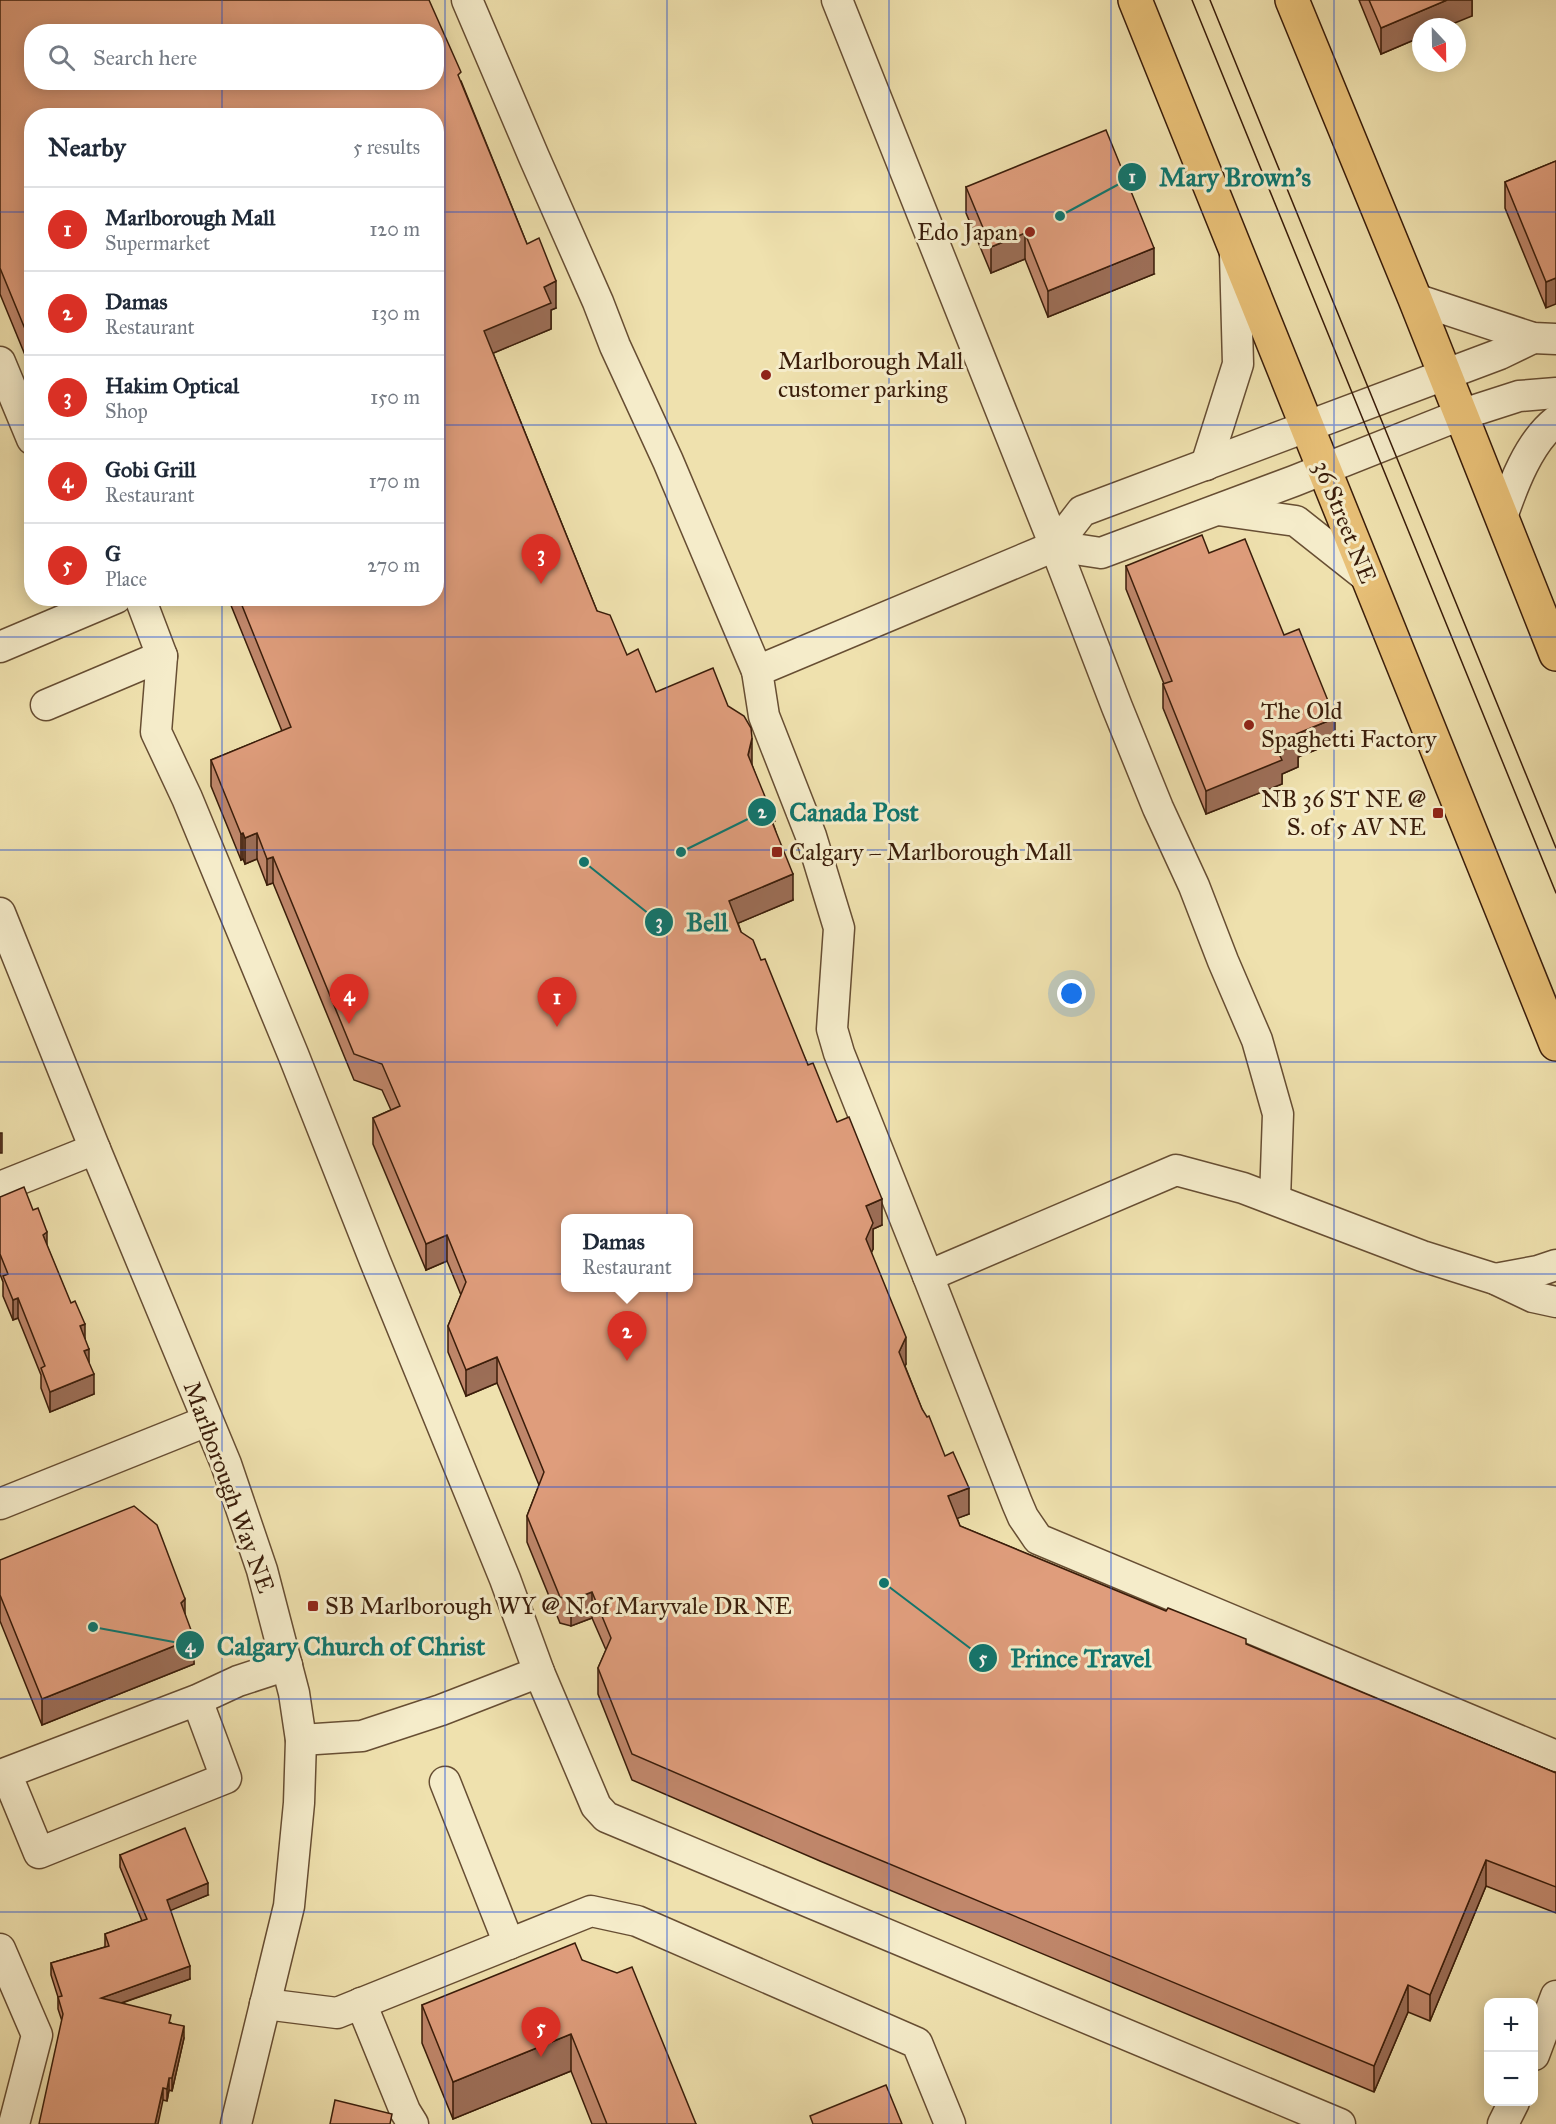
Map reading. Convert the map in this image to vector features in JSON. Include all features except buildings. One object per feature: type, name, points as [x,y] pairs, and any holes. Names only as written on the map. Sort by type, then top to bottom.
[{"type":"main road","name":"36 Street NE","points":[[1135,0],[1556,1044]]},
{"type":"main road","points":[[1292,0],[1415,299],[1556,654]]},
{"type":"street","points":[[467,0],[757,671],[764,716],[811,836],[839,928],[832,1029],[1023,1517],[1038,1539],[1556,1756]]},
{"type":"street","points":[[837,0],[1158,808],[1194,886],[1257,1040],[1278,1114],[1275,1199]]},
{"type":"street","points":[[1206,465],[1238,364],[1235,249]]},
{"type":"street","points":[[1415,299],[1544,338]]},
{"type":"street","points":[[757,671],[1055,546],[1082,511],[1544,338]]},
{"type":"street","points":[[0,362],[24,420]]},
{"type":"street","points":[[1055,546],[1101,553],[1460,415],[1519,396],[1556,393]]},
{"type":"street","points":[[1502,517],[1515,480],[1544,430],[1556,421]]},
{"type":"street","points":[[1215,510],[1296,521],[1368,578]]},
{"type":"street","points":[[0,647],[97,606]]},
{"type":"street","points":[[143,606],[162,656],[156,732],[191,808],[293,1054],[378,1270],[505,1579],[539,1672],[596,1806],[606,1817],[1340,2124]]},
{"type":"street","points":[[46,705],[162,656]]},
{"type":"street","name":"Marlborough Way NE","points":[[0,913],[225,1464],[262,1570],[294,1693],[301,1740],[299,1803],[289,1906],[236,2124]]},
{"type":"street","points":[[0,1187],[95,1149]]},
{"type":"street","points":[[928,1276],[1176,1170],[1275,1199],[1422,1256],[1495,1280],[1533,1297],[1556,1302]]},
{"type":"street","points":[[1495,1280],[1556,1265]]},
{"type":"street","points":[[0,1504],[207,1421]]},
{"type":"street","points":[[197,1700],[226,1778],[39,1853],[3,1765],[197,1700],[238,1681],[287,1665]]},
{"type":"street","points":[[301,1740],[362,1736],[441,1710],[539,1672]]},
{"type":"street","points":[[445,1782],[509,1944]]},
{"type":"street","points":[[265,2004],[337,2013],[591,1911],[637,1922],[917,2043],[950,2124]]},
{"type":"street","points":[[0,1949],[37,2035],[14,2124]]},
{"type":"street","points":[[1534,2052],[1556,1996]]},
{"type":"street","points":[[361,2003],[405,2111],[413,2124]]},
{"type":"street","points":[[1503,2124],[1512,2106]]},
{"type":"tram line","points":[[1192,0],[1556,893]]},
{"type":"tram line","points":[[1210,0],[1556,848]]},
{"type":"place","name":"Mary Brown's","points":[[1060,216]]},
{"type":"place","name":"Edo Japan","points":[[1030,232]]},
{"type":"place","name":"Marlborough Mall customer parking","points":[[766,375]]},
{"type":"place","name":"Hakim Optical","points":[[541,584]]},
{"type":"place","name":"The Old Spaghetti Factory","points":[[1249,725]]},
{"type":"place","name":"NB 36 ST NE @ S. of 5 AV NE","points":[[1438,813]]},
{"type":"place","name":"Canada Post","points":[[681,852]]},
{"type":"place","name":"Calgary – Marlborough Mall","points":[[777,852]]},
{"type":"place","name":"Bell","points":[[584,862]]},
{"type":"place","name":"Gobi Grill","points":[[349,1024]]},
{"type":"place","name":"Marlborough Mall","points":[[557,1027]]},
{"type":"place","name":"Damas","points":[[627,1361]]},
{"type":"place","name":"Prince Travel","points":[[884,1583]]},
{"type":"place","name":"SB Marlborough WY @ N.of Maryvale DR NE","points":[[313,1606]]},
{"type":"place","name":"Calgary Church of Christ","points":[[93,1627]]},
{"type":"place","name":"G","points":[[541,2057]]}]
